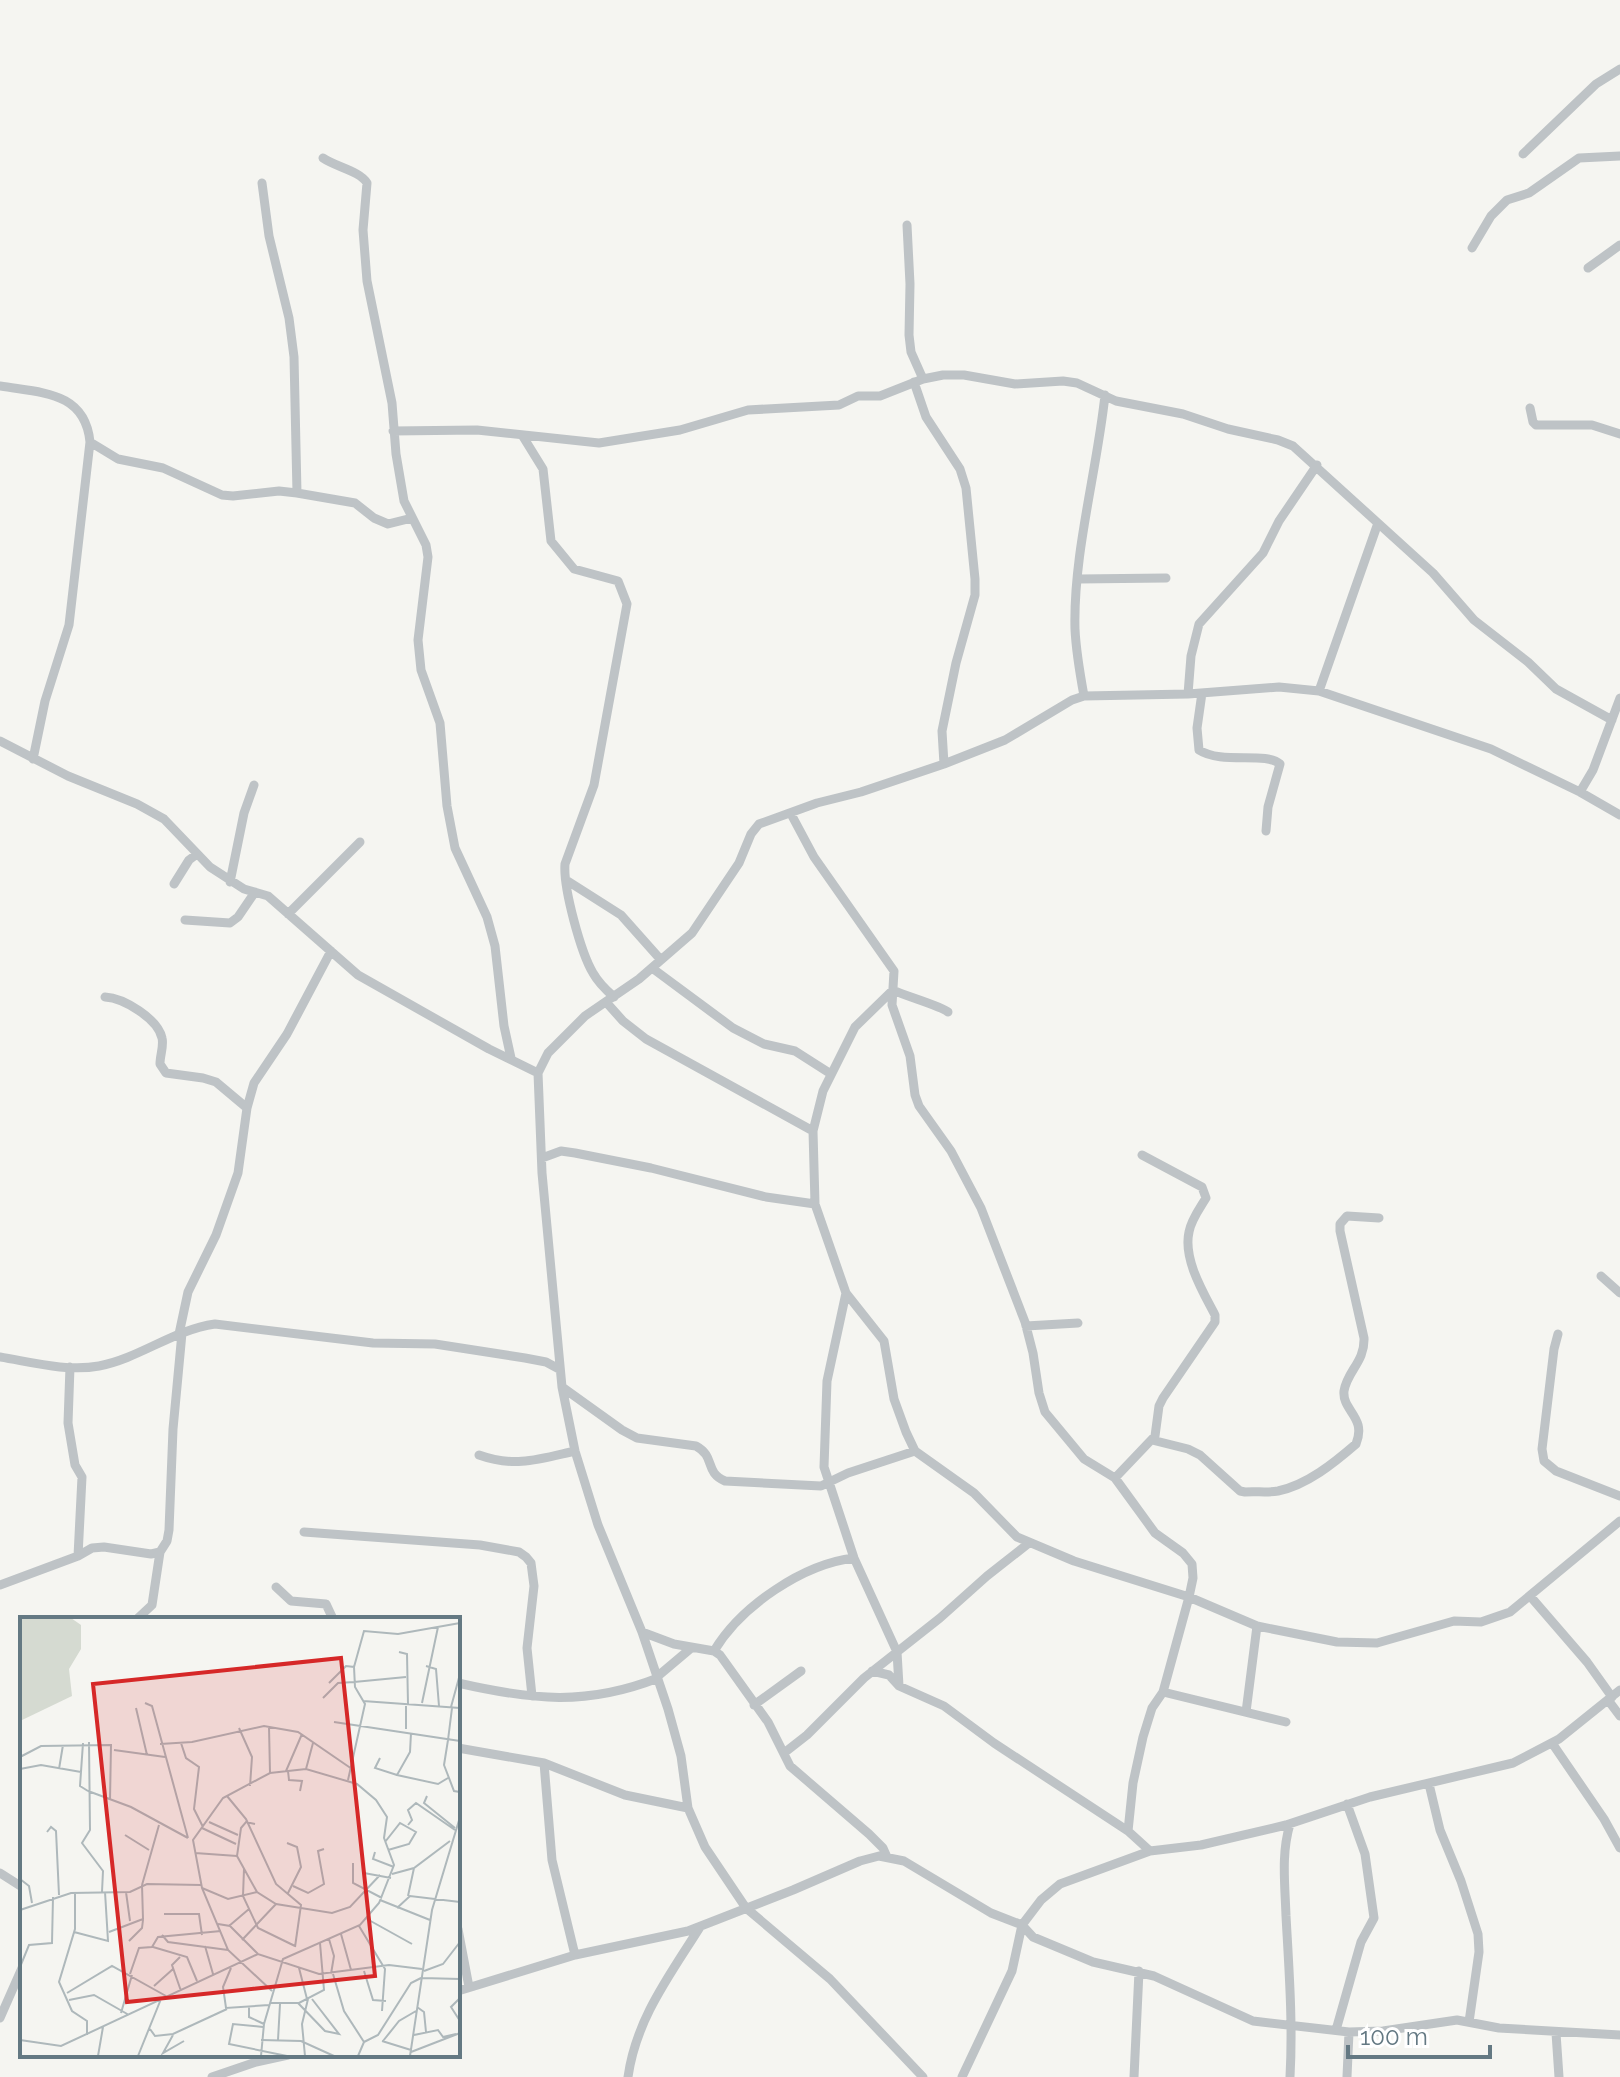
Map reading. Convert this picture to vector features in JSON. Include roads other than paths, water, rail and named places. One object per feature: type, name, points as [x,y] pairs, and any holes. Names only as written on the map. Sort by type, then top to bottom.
[{"type":"street","points":[[1523,154],[1596,84],[1620,69]]},
{"type":"street","points":[[1472,248],[1491,216],[1507,200],[1529,193],[1579,158],[1620,156]]},
{"type":"street","points":[[323,158],[337,167],[359,173],[367,183],[364,259],[376,337],[392,403],[393,431],[404,501],[426,545],[428,557],[418,640],[421,670],[440,723],[447,806],[455,848],[483,906],[495,946],[504,1026],[511,1058]]},
{"type":"street","points":[[262,183],[269,236],[289,318],[294,357],[297,493]]},
{"type":"street","points":[[907,225],[911,352],[926,417],[960,469],[966,488],[975,579],[975,595],[956,663],[942,731],[944,764]]},
{"type":"street","points":[[1588,268],[1620,245]]},
{"type":"street","points":[[393,431],[477,430],[599,443],[680,430],[748,410],[839,405],[858,396],[880,396],[918,380],[943,375],[983,377],[1015,384],[1063,381],[1090,388],[1128,404],[1183,414],[1293,446],[1433,573],[1466,612],[1556,689],[1612,720]]},
{"type":"street","points":[[0,386],[48,395],[74,405],[88,423],[90,442],[69,625],[45,701],[33,759]]},
{"type":"street","points":[[1084,696],[1075,626],[1105,395]]},
{"type":"street","points":[[1530,408],[1536,425],[1592,425],[1620,434]]},
{"type":"street","points":[[522,435],[543,469],[551,541],[574,569],[618,581],[627,604],[594,785],[565,864],[578,931],[592,973],[623,1021],[646,1039],[813,1131]]},
{"type":"street","points":[[90,442],[118,459],[163,468],[222,495],[279,491],[297,493],[355,503],[374,518],[388,524],[412,518]]},
{"type":"street","points":[[1188,694],[1191,656],[1199,624],[1263,553],[1279,521],[1317,465]]},
{"type":"street","points":[[1319,691],[1378,523]]},
{"type":"street","points":[[1079,579],[1166,578]]},
{"type":"street","points":[[923,2077],[830,1979],[746,1908],[705,1847],[688,1808],[681,1756],[658,1677],[598,1525],[575,1451],[562,1387],[542,1158],[538,1073],[548,1053],[592,1010],[652,968],[692,933],[739,863],[751,834],[759,824],[944,764],[1005,740],[1084,696],[1188,694],[1279,687],[1319,691],[1491,749],[1620,815]]},
{"type":"street","points":[[1202,693],[1197,728],[1199,750],[1222,758],[1271,759],[1280,764],[1268,807],[1266,831]]},
{"type":"street","points":[[1580,792],[1593,770],[1620,698]]},
{"type":"street","points":[[0,741],[102,792],[152,811],[175,828],[197,854],[230,882],[268,896],[375,987],[538,1073]]},
{"type":"street","points":[[230,882],[244,813],[254,785]]},
{"type":"street","points":[[791,814],[814,857],[894,971],[894,1017],[906,1042],[919,1106],[951,1151],[981,1208],[1026,1326],[1045,1412],[1084,1459],[1115,1478],[1155,1533],[1183,1553],[1192,1564],[1189,1597],[1163,1692],[1152,1708],[1143,1737],[1133,1783],[1128,1831]]},
{"type":"street","points":[[288,914],[360,842]]},
{"type":"street","points":[[174,884],[189,860],[197,854]]},
{"type":"street","points":[[566,880],[621,915],[661,960]]},
{"type":"street","points":[[185,920],[230,923],[238,917],[255,892]]},
{"type":"street","points":[[139,1617],[152,1605],[160,1552],[169,1530],[180,1333],[188,1292],[216,1235],[238,1173],[247,1108],[261,1070],[287,1034],[331,951]]},
{"type":"street","points":[[652,968],[733,1028],[764,1044],[795,1051],[831,1074]]},
{"type":"street","points":[[893,990],[948,1012]]},
{"type":"street","points":[[893,990],[855,1027],[816,1109],[813,1131],[815,1204],[846,1293],[884,1341],[894,1399],[915,1451],[974,1493],[1005,1527],[1029,1543],[1074,1561],[1189,1597],[1257,1626],[1337,1642],[1377,1643],[1454,1621],[1481,1622],[1510,1612],[1620,1521]]},
{"type":"street","points":[[105,997],[123,1001],[156,1025],[164,1042],[160,1064],[166,1073],[216,1082],[247,1108]]},
{"type":"street","points":[[542,1158],[561,1151],[575,1153],[651,1168],[766,1197],[815,1204]]},
{"type":"street","points":[[1115,1478],[1152,1440],[1157,1431],[1159,1406],[1185,1363],[1212,1328],[1215,1315],[1194,1270],[1189,1249],[1189,1233],[1206,1192],[1142,1155]]},
{"type":"street","points":[[1152,1440],[1200,1455],[1240,1491],[1245,1492],[1293,1486],[1323,1470],[1356,1444],[1360,1428],[1344,1396],[1364,1350],[1364,1338],[1340,1224],[1347,1216],[1353,1215],[1379,1218]]},
{"type":"street","points":[[1601,1276],[1620,1293]]},
{"type":"street","points":[[846,1293],[827,1381],[824,1467],[854,1558],[897,1652],[899,1686]]},
{"type":"street","points":[[1026,1326],[1078,1323]]},
{"type":"street","points":[[0,1357],[70,1367],[97,1367],[137,1354],[196,1327],[215,1324],[373,1343],[435,1344],[535,1360],[559,1369]]},
{"type":"street","points":[[1558,1334],[1542,1449],[1544,1461],[1556,1471],[1620,1496]]},
{"type":"street","points":[[70,1367],[68,1423],[71,1449],[82,1477],[78,1556]]},
{"type":"street","points":[[562,1387],[637,1438],[696,1446],[703,1450],[708,1454],[711,1469],[725,1481],[806,1486],[829,1484],[848,1473],[915,1451]]},
{"type":"street","points":[[479,1455],[498,1462],[517,1463],[575,1451]]},
{"type":"street","points":[[304,1532],[480,1545],[519,1552],[526,1557],[531,1563],[534,1586],[527,1648],[532,1696]]},
{"type":"street","points":[[784,1753],[872,1671],[1029,1543]]},
{"type":"street","points":[[0,1585],[92,1548],[151,1554],[160,1552]]},
{"type":"street","points":[[714,1651],[738,1621],[794,1577],[832,1561],[854,1558]]},
{"type":"street","points":[[276,1587],[291,1601],[326,1604],[332,1617]]},
{"type":"street","points":[[1530,1596],[1613,1696],[1620,1716]]},
{"type":"street","points":[[1246,1712],[1257,1626]]},
{"type":"street","points":[[642,1632],[690,1649],[714,1651],[735,1674],[768,1722],[798,1775],[869,1834],[887,1857]]},
{"type":"street","points":[[460,1683],[532,1696],[599,1696],[658,1677],[690,1649]]},
{"type":"street","points":[[754,1705],[801,1671]]},
{"type":"street","points":[[872,1671],[889,1675],[899,1686],[944,1706],[994,1743],[1128,1831],[1150,1851]]},
{"type":"street","points":[[1163,1692],[1286,1722]]},
{"type":"street","points":[[962,2077],[1012,1971],[1022,1925],[1041,1900],[1060,1884],[1150,1851],[1201,1845],[1290,1824],[1347,1804],[1513,1763],[1552,1743],[1613,1696]]},
{"type":"street","points":[[1552,1743],[1620,1848]]},
{"type":"street","points":[[460,1748],[544,1763],[625,1795],[688,1808]]},
{"type":"street","points":[[544,1763],[552,1860],[575,1955]]},
{"type":"street","points":[[1429,1784],[1440,1830],[1478,1934],[1480,1949],[1469,2022]]},
{"type":"street","points":[[1336,2030],[1361,1942],[1374,1918],[1365,1854],[1347,1804]]},
{"type":"street","points":[[1290,1824],[1285,1842],[1284,1878],[1292,2026],[1290,2077]]},
{"type":"street","points":[[460,1990],[575,1955],[700,1927],[860,1861],[887,1857],[904,1861],[991,1913],[1022,1925],[1033,1937],[1111,1967],[1139,1971],[1253,2021],[1349,2032],[1383,2031],[1457,2020],[1499,2028],[1620,2035]]},
{"type":"street","points":[[0,1873],[20,1886]]},
{"type":"street","points":[[628,2077],[635,2043],[651,2006],[700,1927]]},
{"type":"street","points":[[460,1940],[469,1987]]},
{"type":"street","points":[[1134,2077],[1139,1971]]},
{"type":"street","points":[[0,2018],[20,1973]]},
{"type":"street","points":[[1347,2077],[1349,2032]]},
{"type":"street","points":[[1556,2033],[1559,2077]]},
{"type":"street","points":[[212,2077],[225,2075],[253,2059]]}]
